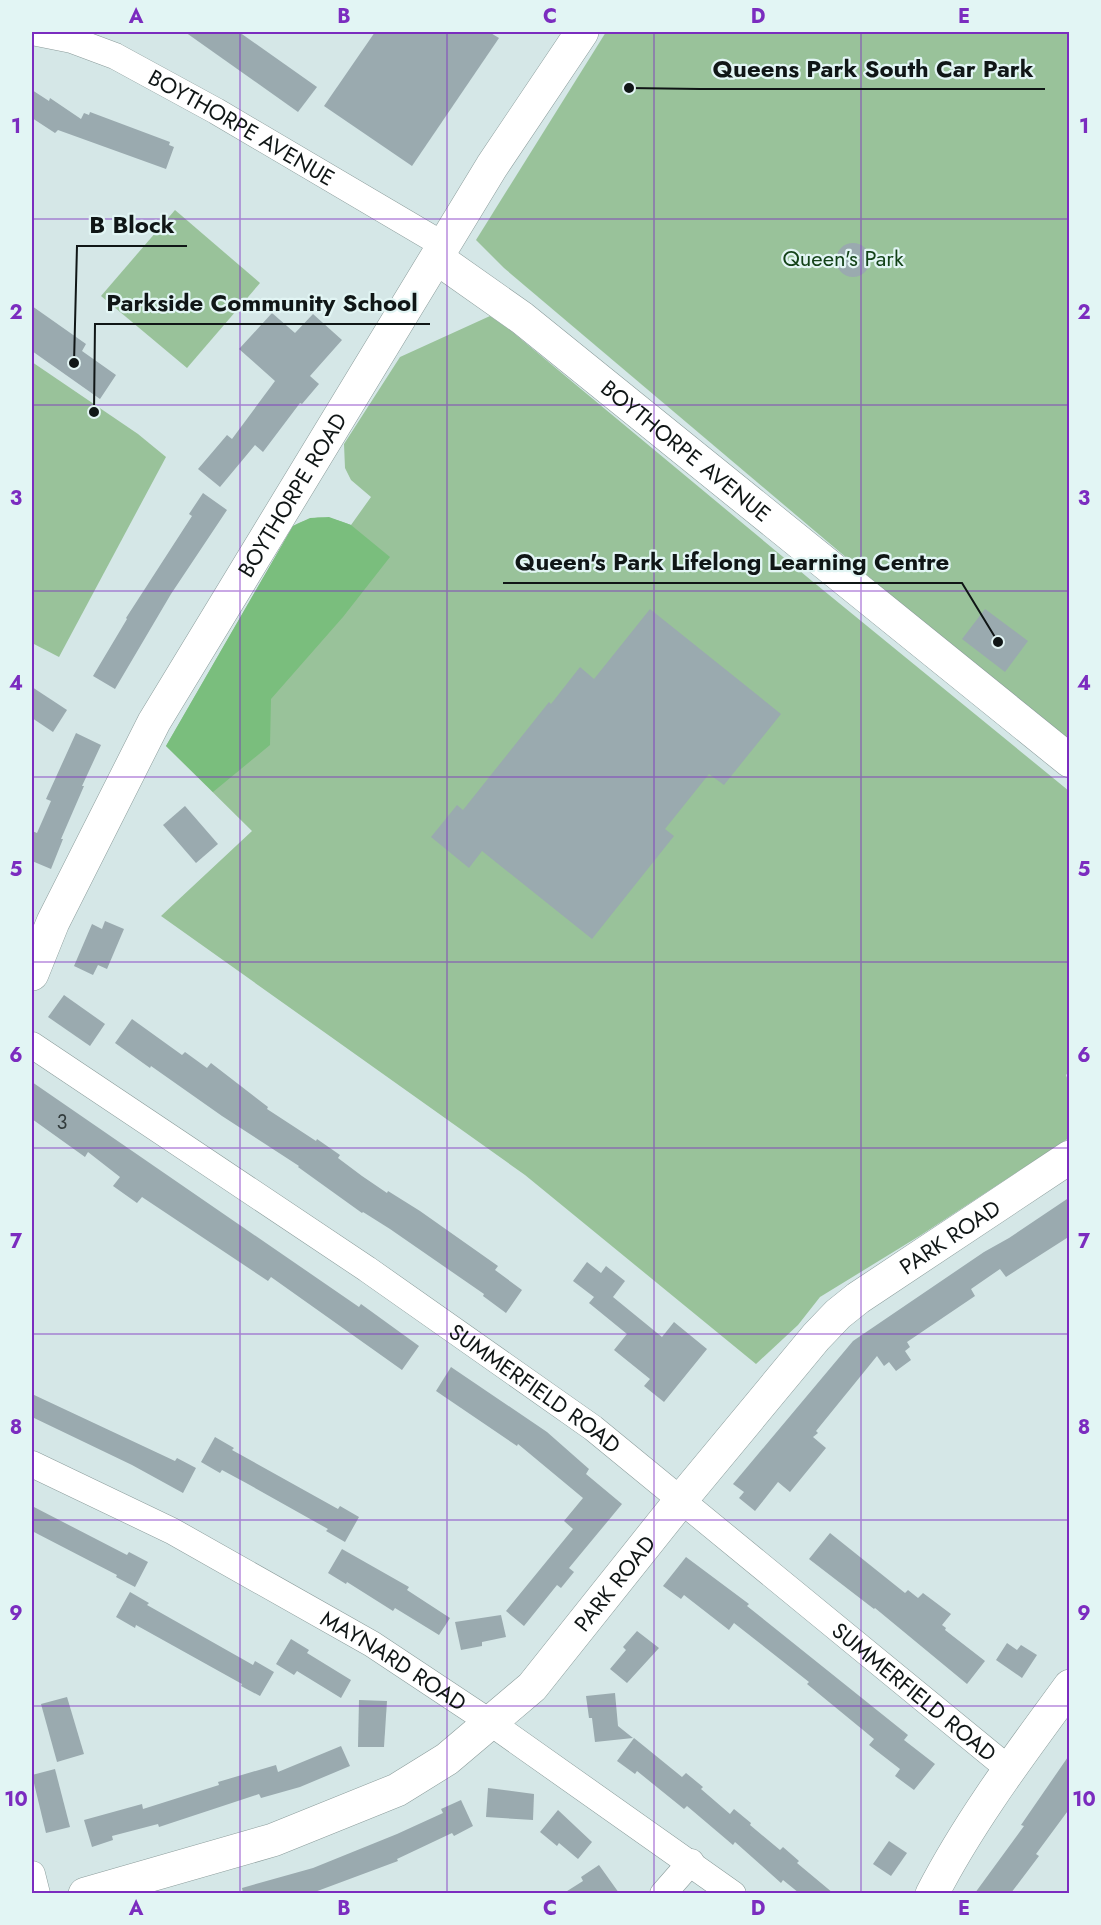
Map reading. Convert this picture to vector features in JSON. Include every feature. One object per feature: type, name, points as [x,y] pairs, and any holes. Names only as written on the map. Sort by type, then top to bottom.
[{"type":"street","name":"BOYTHORPE AVENUE","points":[[32,32],[72,35],[175,88],[441,252],[1070,761]]},
{"type":"street","name":"BOYTHORPE ROAD","points":[[32,974],[42,916],[154,722],[521,120],[582,32]]},
{"type":"street","name":"SUMMERFIELD ROAD","points":[[32,1045],[357,1262],[593,1428],[1010,1770]]},
{"type":"street","name":"PARK ROAD","points":[[86,1893],[273,1840],[396,1790],[447,1759],[532,1687],[681,1500],[816,1337],[838,1314],[858,1298],[1070,1157]]},
{"type":"street","name":"MAYNARD ROAD","points":[[32,1464],[172,1531],[362,1638],[491,1723],[733,1893]]},
{"type":"street","points":[[932,1893],[945,1868],[1010,1770],[1070,1686]]},
{"type":"street","points":[[663,1893],[691,1862]]},
{"type":"street","points":[[32,1874],[37,1893]]},
{"type":"green space","name":"Queen's Park","points":[[606,32],[1069,32],[1069,746],[504,268],[476,240]]},
{"type":"green space","points":[[175,210],[260,283],[187,368],[101,296]]},
{"type":"green space","points":[[490,316],[510,330],[1069,791],[1070,1071],[1066,1075],[1069,1083],[1069,1138],[921,1235],[820,1297],[798,1325],[756,1364],[525,1175],[161,916],[252,831],[166,746],[293,526],[315,518],[335,520],[351,525],[371,497],[351,480],[345,468],[344,444],[400,357]]},
{"type":"green space","points":[[32,362],[138,434],[166,457],[59,657],[32,643]]},
{"type":"green space","points":[[329,517],[351,525],[390,557],[343,617],[271,699],[270,745],[213,792],[166,746],[293,526],[310,518]]},
{"type":"building","points":[[185,32],[239,32],[317,87],[298,112]]},
{"type":"building","points":[[375,32],[489,32],[499,38],[412,166],[324,106]]},
{"type":"building","points":[[32,90],[49,101],[50,98],[81,119],[84,113],[89,115],[90,112],[170,142],[169,145],[174,147],[166,169],[58,130],[55,133],[32,118]]},
{"type":"building","points":[[853,243],[865,248],[870,260],[865,272],[853,277],[841,272],[836,260],[841,248]]},
{"type":"building","points":[[32,306],[86,344],[82,351],[116,375],[100,399],[32,351]]},
{"type":"building","points":[[272,313],[295,333],[313,314],[342,340],[310,376],[319,384],[302,404],[300,403],[263,452],[255,445],[220,487],[198,469],[227,435],[232,439],[275,381],[239,349]]},
{"type":"building","points":[[203,493],[227,510],[171,594],[115,689],[93,676],[126,618],[192,516],[189,514]]},
{"type":"building","points":[[650,609],[781,714],[724,785],[709,774],[665,829],[674,836],[592,939],[482,851],[469,868],[431,837],[457,805],[463,810],[549,702],[551,704],[580,667],[594,679]]},
{"type":"building","points":[[985,609],[1028,641],[1005,672],[962,639]]},
{"type":"building","points":[[32,687],[67,710],[53,732],[32,718]]},
{"type":"building","points":[[76,733],[101,745],[82,786],[84,786],[51,869],[32,861],[32,831],[37,833],[51,801],[46,799]]},
{"type":"building","points":[[185,806],[218,844],[196,863],[163,825]]},
{"type":"building","points":[[105,921],[124,929],[107,969],[98,965],[93,975],[74,966],[92,924],[102,929]]},
{"type":"building","points":[[64,995],[105,1024],[90,1046],[48,1017]]},
{"type":"building","points":[[132,1019],[182,1055],[185,1052],[207,1068],[211,1063],[268,1107],[267,1109],[316,1141],[317,1139],[340,1155],[338,1158],[362,1176],[420,1211],[498,1266],[495,1270],[522,1290],[506,1313],[483,1296],[484,1294],[390,1229],[362,1213],[299,1166],[115,1043]]},
{"type":"building","points":[[32,1082],[359,1307],[361,1304],[419,1346],[402,1370],[271,1277],[268,1281],[142,1197],[137,1203],[113,1186],[120,1177],[88,1152],[85,1157],[32,1119]]},
{"type":"building","points":[[1070,1197],[1070,1236],[1006,1277],[1000,1269],[971,1289],[975,1296],[907,1342],[910,1347],[905,1351],[911,1360],[896,1371],[889,1362],[884,1366],[877,1356],[816,1431],[818,1433],[813,1437],[826,1448],[790,1492],[778,1482],[755,1511],[739,1498],[744,1492],[733,1484],[853,1341]]},
{"type":"building","points":[[587,1262],[601,1273],[606,1266],[625,1281],[613,1297],[662,1337],[674,1322],[707,1349],[664,1402],[644,1386],[650,1379],[614,1350],[627,1334],[589,1303],[594,1297],[573,1281]]},
{"type":"building","points":[[451,1367],[547,1432],[589,1469],[586,1474],[622,1504],[569,1568],[574,1572],[561,1588],[557,1585],[524,1626],[506,1611],[573,1529],[564,1521],[583,1498],[518,1444],[517,1446],[436,1391]]},
{"type":"building","points":[[32,1394],[175,1461],[177,1458],[196,1468],[183,1493],[132,1465],[32,1417]]},
{"type":"building","points":[[215,1437],[234,1448],[232,1450],[338,1509],[340,1506],[359,1517],[345,1542],[326,1531],[328,1529],[248,1484],[222,1470],[220,1473],[201,1462]]},
{"type":"building","points":[[32,1506],[127,1555],[129,1552],[148,1562],[135,1587],[116,1577],[117,1575],[32,1531]]},
{"type":"building","points":[[830,1533],[905,1593],[908,1590],[918,1598],[923,1593],[951,1614],[942,1625],[946,1628],[945,1630],[985,1661],[967,1684],[875,1608],[809,1559]]},
{"type":"building","points":[[342,1549],[409,1587],[407,1590],[450,1618],[439,1635],[395,1608],[393,1611],[347,1582],[346,1584],[328,1573]]},
{"type":"building","points":[[686,1557],[749,1604],[747,1606],[908,1735],[904,1740],[935,1764],[914,1790],[895,1776],[900,1769],[869,1745],[874,1739],[807,1684],[809,1682],[734,1623],[729,1630],[684,1595],[681,1599],[663,1586]]},
{"type":"building","points":[[130,1592],[149,1603],[147,1605],[253,1665],[255,1661],[274,1672],[260,1696],[136,1625],[135,1628],[116,1617]]},
{"type":"building","points":[[501,1615],[506,1637],[482,1642],[482,1646],[461,1650],[455,1622]]},
{"type":"building","points":[[637,1631],[659,1648],[627,1683],[610,1669],[626,1650],[623,1647]]},
{"type":"building","points":[[291,1639],[309,1650],[307,1653],[351,1680],[341,1698],[297,1671],[294,1675],[276,1664]]},
{"type":"building","points":[[1007,1643],[1017,1650],[1021,1645],[1037,1655],[1022,1678],[996,1660]]},
{"type":"building","points":[[615,1693],[618,1726],[633,1738],[595,1742],[586,1696]]},
{"type":"building","points":[[67,1697],[84,1754],[57,1762],[41,1704]]},
{"type":"building","points":[[359,1700],[387,1701],[384,1747],[358,1747]]},
{"type":"building","points":[[634,1738],[682,1777],[686,1773],[730,1814],[734,1809],[780,1850],[783,1847],[799,1861],[797,1863],[833,1893],[799,1893],[783,1880],[781,1883],[735,1842],[733,1845],[687,1806],[684,1809],[637,1771],[635,1774],[617,1761]]},
{"type":"building","points":[[341,1746],[350,1766],[300,1787],[261,1798],[259,1794],[159,1827],[158,1824],[112,1836],[113,1840],[92,1847],[84,1820],[142,1804],[143,1809],[219,1785],[218,1782],[276,1765],[278,1772]]},
{"type":"building","points":[[1070,1754],[1070,1808],[1036,1854],[1039,1856],[1011,1893],[975,1893],[1024,1826],[1021,1825]]},
{"type":"building","points":[[55,1769],[70,1827],[46,1833],[32,1775]]},
{"type":"building","points":[[488,1788],[534,1794],[533,1820],[486,1817]]},
{"type":"building","points":[[461,1800],[473,1826],[454,1836],[452,1833],[397,1859],[398,1861],[312,1893],[243,1893],[242,1888],[313,1868],[397,1834],[443,1813],[441,1809]]},
{"type":"building","points":[[558,1810],[592,1842],[578,1859],[559,1843],[557,1846],[540,1832]]},
{"type":"building","points":[[889,1841],[907,1853],[891,1876],[873,1864]]},
{"type":"building","points":[[599,1865],[619,1893],[564,1893],[583,1881],[581,1877]]},
{"type":"place","name":"Queens Park South Car Park","points":[[629,88]]},
{"type":"place","name":"B Block","points":[[74,363]]},
{"type":"place","name":"Parkside Community School","points":[[94,412]]},
{"type":"place","name":"Queen's Park Lifelong Learning Centre","points":[[998,642]]}]
